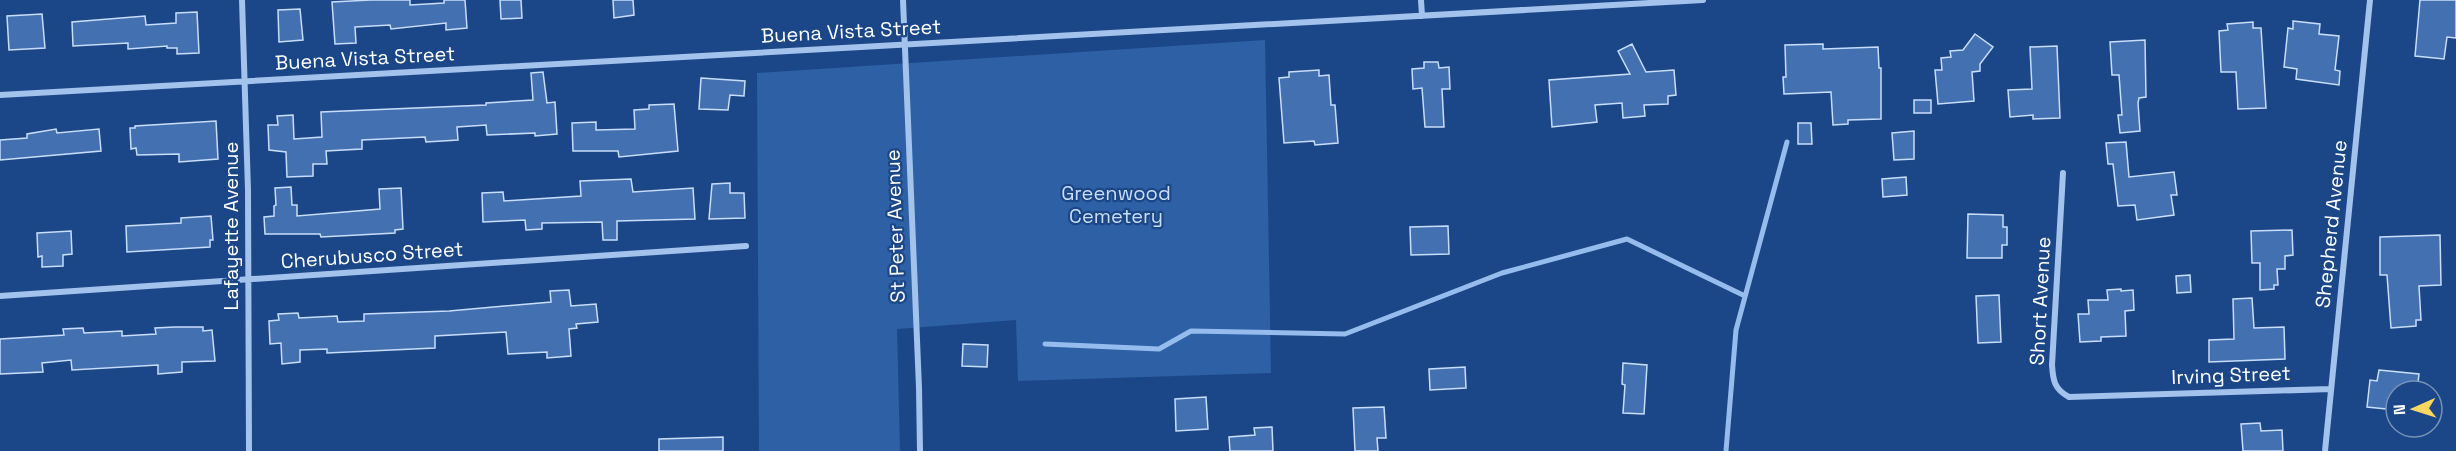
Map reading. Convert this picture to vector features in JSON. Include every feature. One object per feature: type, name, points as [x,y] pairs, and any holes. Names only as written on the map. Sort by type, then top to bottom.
[{"type":"street","name":"Lafayette Avenue","points":[[242,0],[246,81],[249,451]]},
{"type":"street","name":"St Peter Avenue","points":[[903,0],[920,451]]},
{"type":"street","points":[[1421,0],[1422,16]]},
{"type":"street","name":"Buena Vista Street","points":[[0,95],[1703,0]]},
{"type":"street","name":"Shepherd Avenue","points":[[2325,451],[2370,0]]},
{"type":"street","name":"Short Avenue","points":[[2063,173],[2052,364],[2055,386],[2069,397],[2132,395]]},
{"type":"street","name":"Cherubusco Street","points":[[0,296],[746,246]]},
{"type":"street","name":"Irving Street","points":[[2132,395],[2331,389]]},
{"type":"green space","name":"Greenwood Cemetery","points":[[1265,40],[1271,373],[1018,381],[1016,320],[897,329],[900,451],[759,451],[757,73]]},
{"type":"building","points":[[410,0],[410,5],[444,3],[444,0],[465,0],[467,28],[446,30],[446,23],[391,29],[390,25],[355,27],[356,43],[335,44],[332,2]]},
{"type":"building","points":[[500,0],[521,0],[522,18],[501,19]]},
{"type":"building","points":[[613,0],[633,0],[634,15],[614,18]]},
{"type":"building","points":[[2420,0],[2456,0],[2456,38],[2447,37],[2444,59],[2415,56]]},
{"type":"building","points":[[300,9],[303,40],[279,42],[278,10]]},
{"type":"building","points":[[197,12],[199,53],[177,54],[177,48],[167,48],[167,46],[128,49],[128,43],[73,46],[72,22],[145,16],[146,25],[176,23],[176,13]]},
{"type":"building","points":[[42,14],[45,48],[9,50],[7,16]]},
{"type":"building","points":[[2293,21],[2320,24],[2319,34],[2339,36],[2335,70],[2340,71],[2339,85],[2296,79],[2297,69],[2284,67],[2288,28],[2293,29]]},
{"type":"building","points":[[2253,22],[2253,28],[2261,28],[2266,108],[2238,109],[2236,72],[2221,72],[2219,31],[2228,30],[2227,24]]},
{"type":"building","points":[[1975,34],[1993,47],[1980,64],[1980,71],[1972,72],[1974,101],[1938,104],[1935,70],[1942,70],[1941,58],[1951,57],[1950,51],[1963,50]]},
{"type":"building","points":[[2145,40],[2146,97],[2139,98],[2138,103],[2140,131],[2120,133],[2118,115],[2122,115],[2119,75],[2112,75],[2110,42]]},
{"type":"building","points":[[1632,44],[1646,72],[1674,70],[1676,95],[1668,96],[1668,104],[1644,105],[1645,116],[1623,118],[1622,103],[1595,105],[1597,122],[1552,127],[1549,80],[1630,74],[1618,51]]},
{"type":"building","points":[[1823,44],[1823,49],[1878,47],[1879,68],[1881,68],[1881,119],[1848,120],[1848,124],[1833,125],[1831,92],[1784,94],[1785,45]]},
{"type":"building","points":[[2057,46],[2060,118],[2033,119],[2033,115],[2010,117],[2008,90],[2032,89],[2030,47]]},
{"type":"building","points":[[1424,62],[1438,62],[1439,68],[1449,67],[1450,89],[1442,89],[1444,127],[1425,127],[1422,88],[1413,89],[1412,69],[1424,68]]},
{"type":"building","points":[[1319,70],[1319,76],[1329,75],[1331,105],[1335,105],[1338,143],[1315,145],[1314,141],[1284,143],[1279,78],[1289,77],[1289,72]]},
{"type":"building","points":[[543,72],[547,103],[555,102],[557,134],[487,135],[486,125],[457,127],[458,140],[426,142],[425,137],[362,140],[362,149],[326,151],[327,164],[313,164],[313,176],[287,177],[286,152],[269,150],[268,125],[278,125],[277,116],[293,115],[294,139],[322,137],[321,112],[486,105],[486,103],[533,100],[531,73]]},
{"type":"building","points":[[701,78],[745,81],[744,96],[730,95],[728,110],[699,109]]},
{"type":"building","points":[[1914,100],[1931,100],[1931,113],[1914,113]]},
{"type":"building","points":[[674,104],[678,151],[619,157],[618,151],[573,151],[572,123],[596,122],[596,130],[635,129],[634,110],[649,109],[649,105]]},
{"type":"building","points":[[216,121],[218,159],[179,162],[179,154],[137,155],[136,148],[131,149],[130,128],[135,128],[135,126]]},
{"type":"building","points":[[1798,123],[1811,123],[1812,144],[1798,144]]},
{"type":"building","points":[[56,129],[57,133],[99,129],[101,151],[0,160],[0,140],[27,138],[27,134]]},
{"type":"building","points":[[1914,131],[1914,159],[1894,160],[1892,133]]},
{"type":"building","points":[[2126,142],[2129,177],[2174,172],[2177,195],[2171,195],[2174,215],[2137,220],[2135,205],[2118,206],[2113,164],[2108,164],[2106,143]]},
{"type":"building","points":[[1906,177],[1907,195],[1883,197],[1882,179]]},
{"type":"building","points":[[631,179],[633,192],[693,188],[695,219],[617,221],[617,240],[603,240],[602,222],[542,223],[542,229],[526,230],[525,220],[483,222],[482,193],[503,192],[504,201],[581,196],[580,181]]},
{"type":"building","points":[[730,183],[730,193],[744,193],[745,218],[709,219],[712,184]]},
{"type":"building","points":[[291,187],[292,205],[297,205],[297,216],[380,209],[379,189],[401,188],[403,229],[395,230],[395,233],[321,237],[320,234],[265,234],[264,217],[274,216],[275,188]]},
{"type":"building","points":[[1968,214],[2003,215],[2003,227],[2007,227],[2007,245],[2002,245],[2002,258],[1967,258]]},
{"type":"building","points":[[211,216],[213,240],[210,240],[210,247],[127,252],[126,226],[181,223],[181,218]]},
{"type":"building","points":[[1448,226],[1449,254],[1411,255],[1410,227]]},
{"type":"building","points":[[2292,230],[2293,255],[2285,256],[2285,269],[2277,269],[2278,285],[2274,285],[2274,289],[2260,290],[2260,263],[2252,263],[2251,231]]},
{"type":"building","points":[[71,231],[72,254],[63,255],[63,266],[42,267],[42,256],[38,257],[37,233]]},
{"type":"building","points":[[2440,235],[2441,285],[2419,286],[2421,320],[2416,320],[2416,326],[2391,328],[2387,275],[2380,275],[2380,237]]},
{"type":"building","points":[[2190,275],[2191,292],[2177,293],[2176,276]]},
{"type":"building","points":[[2121,289],[2121,291],[2133,290],[2134,310],[2125,311],[2126,336],[2101,337],[2101,341],[2080,342],[2078,314],[2089,314],[2088,300],[2108,300],[2107,290]]},
{"type":"building","points":[[569,290],[571,306],[596,304],[598,322],[576,324],[577,328],[569,329],[571,356],[547,358],[547,352],[508,354],[506,332],[435,336],[435,348],[327,353],[327,349],[300,350],[300,362],[282,364],[281,343],[270,344],[269,321],[279,320],[278,314],[298,313],[299,318],[337,316],[338,322],[364,321],[364,314],[449,311],[551,302],[550,291]]},
{"type":"building","points":[[1999,295],[2001,342],[1978,343],[1976,296]]},
{"type":"building","points":[[2252,298],[2254,328],[2284,327],[2285,359],[2209,362],[2209,340],[2234,339],[2233,299]]},
{"type":"building","points":[[203,327],[203,331],[212,330],[215,361],[182,362],[182,372],[158,374],[158,365],[72,370],[71,360],[42,363],[43,372],[0,374],[0,339],[64,335],[63,329],[83,328],[84,333],[122,331],[122,336],[156,334],[155,328]]},
{"type":"building","points":[[963,344],[988,345],[987,367],[962,366]]},
{"type":"building","points":[[1623,363],[1647,365],[1644,414],[1623,413],[1625,385],[1622,384]]},
{"type":"building","points":[[1465,367],[1466,388],[1430,390],[1429,369]]},
{"type":"building","points":[[2379,370],[2419,374],[2418,379],[2384,379],[2384,409],[2367,407],[2370,380],[2377,381]]},
{"type":"building","points":[[1206,397],[1208,429],[1176,431],[1175,399]]},
{"type":"building","points":[[1384,407],[1386,438],[1377,438],[1378,451],[1355,451],[1353,408]]},
{"type":"building","points":[[2260,423],[2261,431],[2282,430],[2283,451],[2243,451],[2241,424]]},
{"type":"building","points":[[1272,427],[1273,451],[1230,451],[1229,437],[1255,435],[1254,428]]},
{"type":"building","points":[[723,437],[723,451],[659,451],[659,439]]},
{"type":"waterway","points":[[1726,451],[1736,330],[1787,142]]},
{"type":"waterway","points":[[1045,344],[1159,349],[1191,331],[1345,334],[1502,273],[1627,239],[1745,296]]}]
